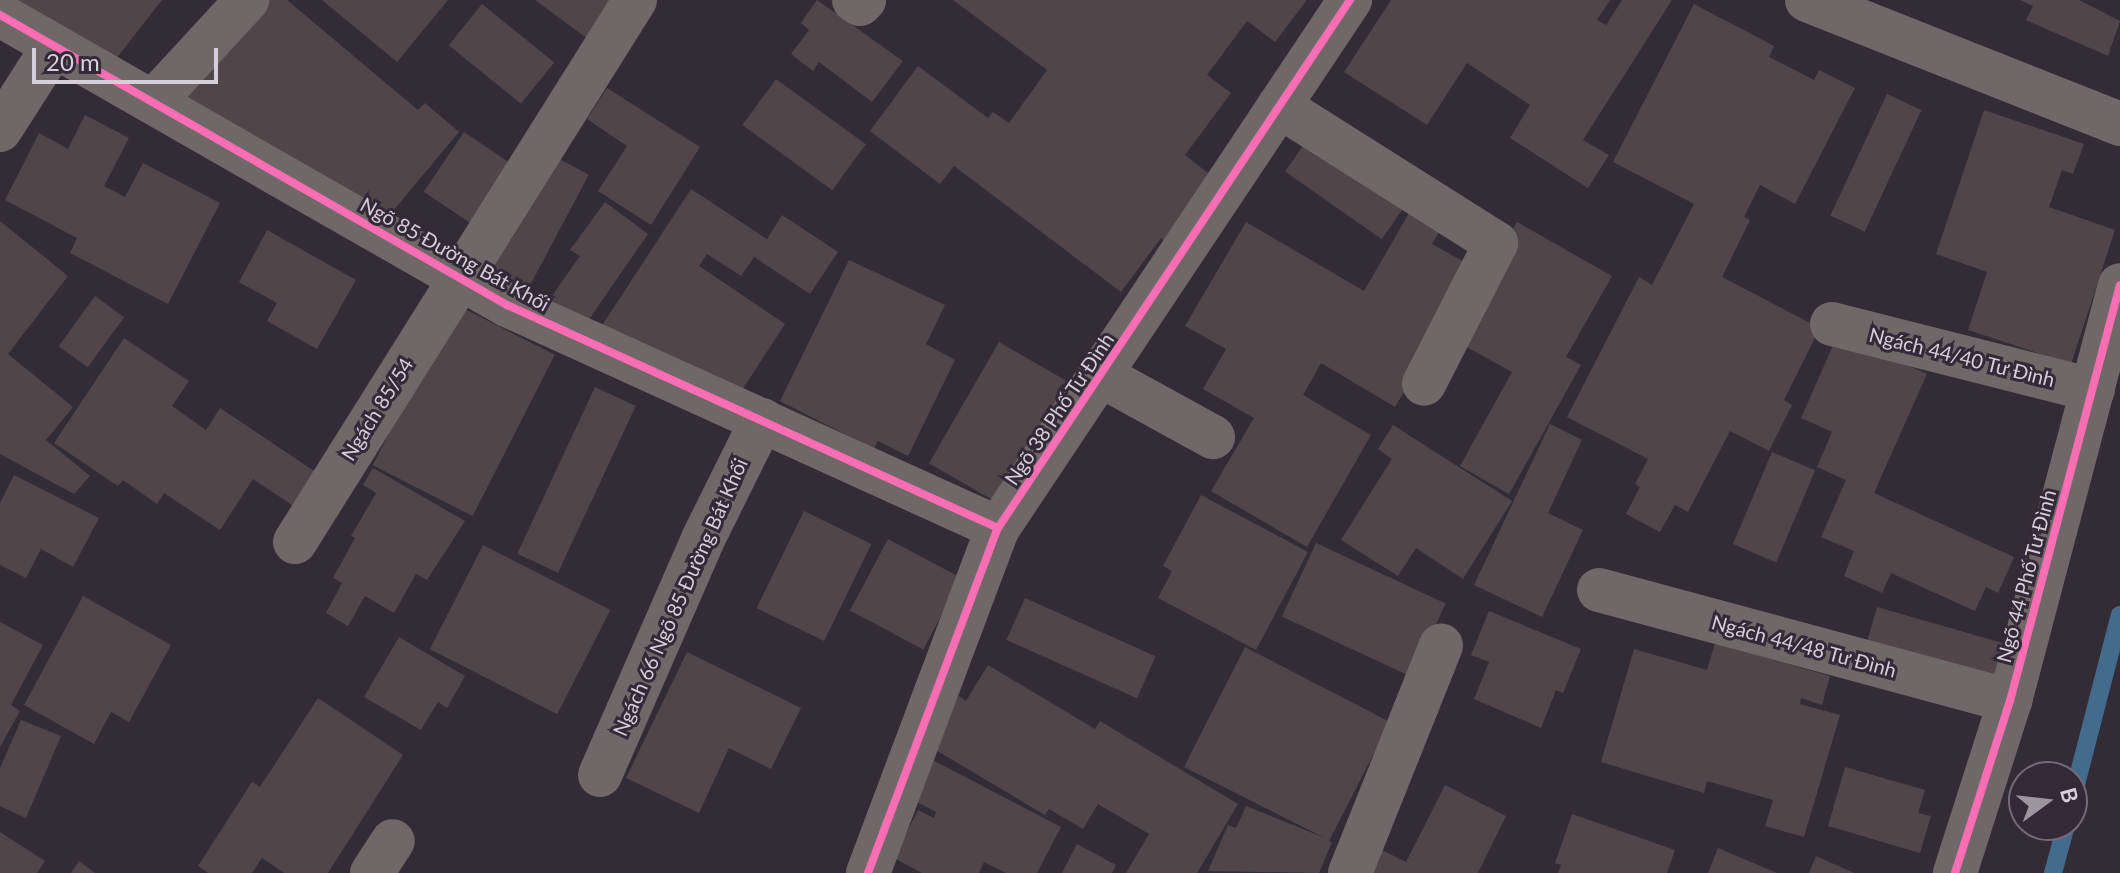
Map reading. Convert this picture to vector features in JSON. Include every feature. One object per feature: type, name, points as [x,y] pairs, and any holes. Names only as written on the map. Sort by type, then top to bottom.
[{"type":"street","points":[[153,102],[247,0]]},
{"type":"street","name":"Ngách 85/54","points":[[295,542],[458,276],[635,0]]},
{"type":"street","points":[[854,0],[860,4],[864,0]]},
{"type":"street","name":"Ngõ 38 Phố Tư Đình","points":[[868,873],[998,528],[1350,0]]},
{"type":"street","points":[[1807,0],[2120,124]]},
{"type":"street","name":"Ngõ 85 Đường Bát Khối","points":[[0,15],[507,305],[998,528]]},
{"type":"street","points":[[0,130],[53,47]]},
{"type":"street","points":[[1279,106],[1496,243],[1424,384]]},
{"type":"street","name":"Ngõ 44 Phố Tư Đình","points":[[1955,873],[2010,701],[2120,285]]},
{"type":"street","name":"Ngách 44/40 Tư Đình","points":[[1832,324],[2093,390]]},
{"type":"street","points":[[1100,375],[1213,437]]},
{"type":"street","name":"Ngách 66 Ngõ 85 Đường Bát Khối","points":[[600,775],[703,539],[762,420]]},
{"type":"street","name":"Ngách 44/48 Tư Đình","points":[[1599,590],[2010,701]]},
{"type":"street","points":[[1350,873],[1441,646]]},
{"type":"building","points":[[12,0],[162,0],[105,73]]},
{"type":"building","points":[[263,0],[287,0],[418,110],[425,103],[459,132],[382,224],[184,100]]},
{"type":"building","points":[[322,0],[448,0],[397,62]]},
{"type":"building","points":[[535,0],[614,0],[592,42]]},
{"type":"building","points":[[817,0],[903,61],[872,102],[819,62],[813,71],[791,54],[809,30],[801,23]]},
{"type":"building","points":[[953,0],[1307,0],[1275,42],[1247,21],[1207,75],[1231,93],[1185,155],[1218,181],[1170,246],[1161,238],[1121,292],[954,166],[940,184],[870,131],[918,66],[988,118],[993,112],[1009,123],[1047,70]]},
{"type":"building","points":[[1391,0],[1610,0],[1597,20],[1606,25],[1622,0],[1672,0],[1583,140],[1609,155],[1588,188],[1510,138],[1530,105],[1467,63],[1427,125],[1344,72]]},
{"type":"building","points":[[2020,0],[2079,0],[2120,21],[2108,56],[2026,20],[2033,6]]},
{"type":"building","points":[[482,4],[554,63],[521,104],[449,45]]},
{"type":"building","points":[[1694,4],[1774,46],[1769,57],[1814,80],[1819,70],[1855,88],[1795,204],[1760,185],[1744,217],[1750,220],[1722,277],[1820,328],[1784,400],[1792,405],[1769,451],[1730,431],[1688,512],[1675,505],[1660,532],[1626,514],[1640,487],[1635,484],[1648,459],[1567,417],[1639,277],[1652,285],[1694,204],[1613,162]]},
{"type":"building","points":[[776,79],[866,144],[832,190],[742,125]]},
{"type":"building","points":[[607,88],[700,147],[651,225],[598,191],[627,146],[587,119]]},
{"type":"building","points":[[1887,94],[1921,110],[1865,232],[1830,215]]},
{"type":"building","points":[[1984,110],[2084,144],[2073,174],[2062,170],[2049,207],[2115,230],[2071,364],[1968,330],[1987,272],[1936,254]]},
{"type":"building","points":[[85,115],[129,138],[104,186],[125,197],[143,163],[220,203],[168,304],[70,253],[77,238],[5,200],[39,133],[68,149]]},
{"type":"building","points":[[464,132],[516,167],[476,227],[424,192]]},
{"type":"building","points":[[1312,133],[1409,201],[1382,239],[1285,172]]},
{"type":"building","points":[[550,154],[589,175],[528,289],[489,268]]},
{"type":"building","points":[[691,189],[767,239],[782,215],[838,252],[810,294],[754,257],[741,276],[707,254],[699,266],[785,324],[735,401],[601,327]]},
{"type":"building","points":[[1416,201],[1447,219],[1432,244],[1466,263],[1415,374],[1395,407],[1321,363],[1303,395],[1371,435],[1307,547],[1211,491],[1254,418],[1203,389],[1226,349],[1185,326],[1246,222],[1364,291]]},
{"type":"building","points":[[605,202],[648,234],[583,328],[547,303],[580,256],[570,250]]},
{"type":"building","points":[[0,221],[68,276],[8,354],[73,407],[46,440],[90,476],[74,494],[0,454]]},
{"type":"building","points":[[1517,222],[1612,276],[1566,357],[1581,365],[1509,494],[1460,466],[1512,372],[1452,339]]},
{"type":"building","points":[[267,230],[356,280],[317,349],[267,321],[277,303],[239,282]]},
{"type":"building","points":[[849,260],[945,305],[926,344],[955,360],[908,456],[878,441],[874,449],[780,401]]},
{"type":"building","points":[[95,296],[124,317],[88,367],[59,346]]},
{"type":"building","points":[[455,304],[555,355],[473,516],[373,465]]},
{"type":"building","points":[[1838,334],[1927,374],[1874,493],[2014,557],[1998,593],[1986,587],[1975,611],[1891,573],[1882,593],[1844,576],[1854,551],[1821,537],[1846,480],[1817,467],[1832,432],[1801,418]]},
{"type":"building","points":[[124,338],[189,381],[172,406],[206,430],[220,408],[320,475],[298,509],[253,479],[220,530],[164,493],[157,504],[123,480],[118,486],[54,443]]},
{"type":"building","points":[[999,342],[1072,384],[1002,505],[929,463]]},
{"type":"building","points":[[595,387],[636,406],[558,573],[517,554]]},
{"type":"building","points":[[1550,424],[1582,440],[1548,513],[1583,530],[1542,617],[1474,585]]},
{"type":"building","points":[[1393,425],[1512,501],[1463,579],[1416,548],[1398,576],[1341,540],[1392,459],[1378,449]]},
{"type":"building","points":[[1772,452],[1815,470],[1776,562],[1733,544]]},
{"type":"building","points":[[373,468],[465,521],[427,580],[416,574],[394,613],[365,596],[348,626],[326,613],[342,583],[333,578],[355,538],[351,536],[376,493],[363,485]]},
{"type":"building","points":[[14,475],[99,518],[73,567],[41,549],[26,578],[0,565],[0,503]]},
{"type":"building","points":[[1201,495],[1308,552],[1256,650],[1158,598],[1172,571],[1163,566]]},
{"type":"building","points":[[804,511],[871,544],[824,641],[757,608]]},
{"type":"building","points":[[888,539],[961,578],[923,649],[850,611]]},
{"type":"building","points":[[1316,543],[1446,603],[1411,677],[1282,616]]},
{"type":"building","points":[[483,545],[610,610],[557,714],[430,649]]},
{"type":"building","points":[[83,596],[171,645],[129,722],[111,712],[94,744],[24,705]]},
{"type":"building","points":[[1025,598],[1156,656],[1137,698],[1006,640]]},
{"type":"building","points":[[1877,607],[2009,645],[1995,693],[1863,655]]},
{"type":"building","points":[[1489,611],[1581,649],[1563,693],[1556,690],[1541,728],[1474,699],[1489,662],[1471,655]]},
{"type":"building","points":[[0,622],[43,645],[11,705],[20,711],[0,747]]},
{"type":"building","points":[[399,637],[465,676],[447,708],[438,702],[421,730],[364,697]]},
{"type":"building","points":[[1715,643],[1830,676],[1822,705],[1801,698],[1800,704],[1840,715],[1804,837],[1765,826],[1773,800],[1707,781],[1704,793],[1601,762],[1634,649],[1707,670]]},
{"type":"building","points":[[1245,647],[1390,722],[1329,841],[1332,842],[1319,873],[1208,871],[1228,825],[1236,828],[1246,806],[1325,838],[1184,767]]},
{"type":"building","points":[[687,652],[801,708],[771,769],[729,748],[699,813],[626,778]]},
{"type":"building","points":[[988,665],[1095,729],[1100,721],[1238,804],[1197,873],[1126,873],[1149,834],[1098,804],[1083,829],[1049,809],[1045,815],[929,746],[959,696],[966,701]]},
{"type":"building","points":[[318,698],[403,755],[328,873],[284,873],[262,858],[252,873],[208,873],[198,866],[252,782],[260,787]]},
{"type":"building","points":[[21,720],[61,736],[26,818],[0,806],[0,768]]},
{"type":"building","points":[[923,755],[1061,827],[1037,873],[1006,873],[984,862],[979,873],[922,873],[894,858],[918,810],[934,818],[936,812],[904,795]]},
{"type":"building","points":[[1845,767],[1925,790],[1918,813],[1931,816],[1920,853],[1828,826]]},
{"type":"building","points":[[1445,785],[1506,816],[1478,873],[1356,873],[1370,844],[1406,862]]},
{"type":"building","points":[[1572,814],[1675,850],[1667,873],[1558,873],[1561,865],[1555,863]]},
{"type":"building","points":[[0,832],[45,861],[37,873],[0,873]]},
{"type":"building","points":[[1077,844],[1116,865],[1112,873],[1062,873]]},
{"type":"building","points":[[1718,848],[1777,873],[1708,873]]},
{"type":"building","points":[[1816,856],[1854,873],[1809,873]]},
{"type":"building","points":[[79,861],[95,873],[71,873]]},
{"type":"waterway","points":[[2082,761],[2120,615]]},
{"type":"waterway","points":[[2053,873],[2062,841]]},
{"type":"cycle path","points":[[868,873],[998,528],[1350,0]]},
{"type":"cycle path","points":[[0,15],[507,305],[998,528]]},
{"type":"cycle path","points":[[1955,873],[2010,701],[2120,285]]}]
